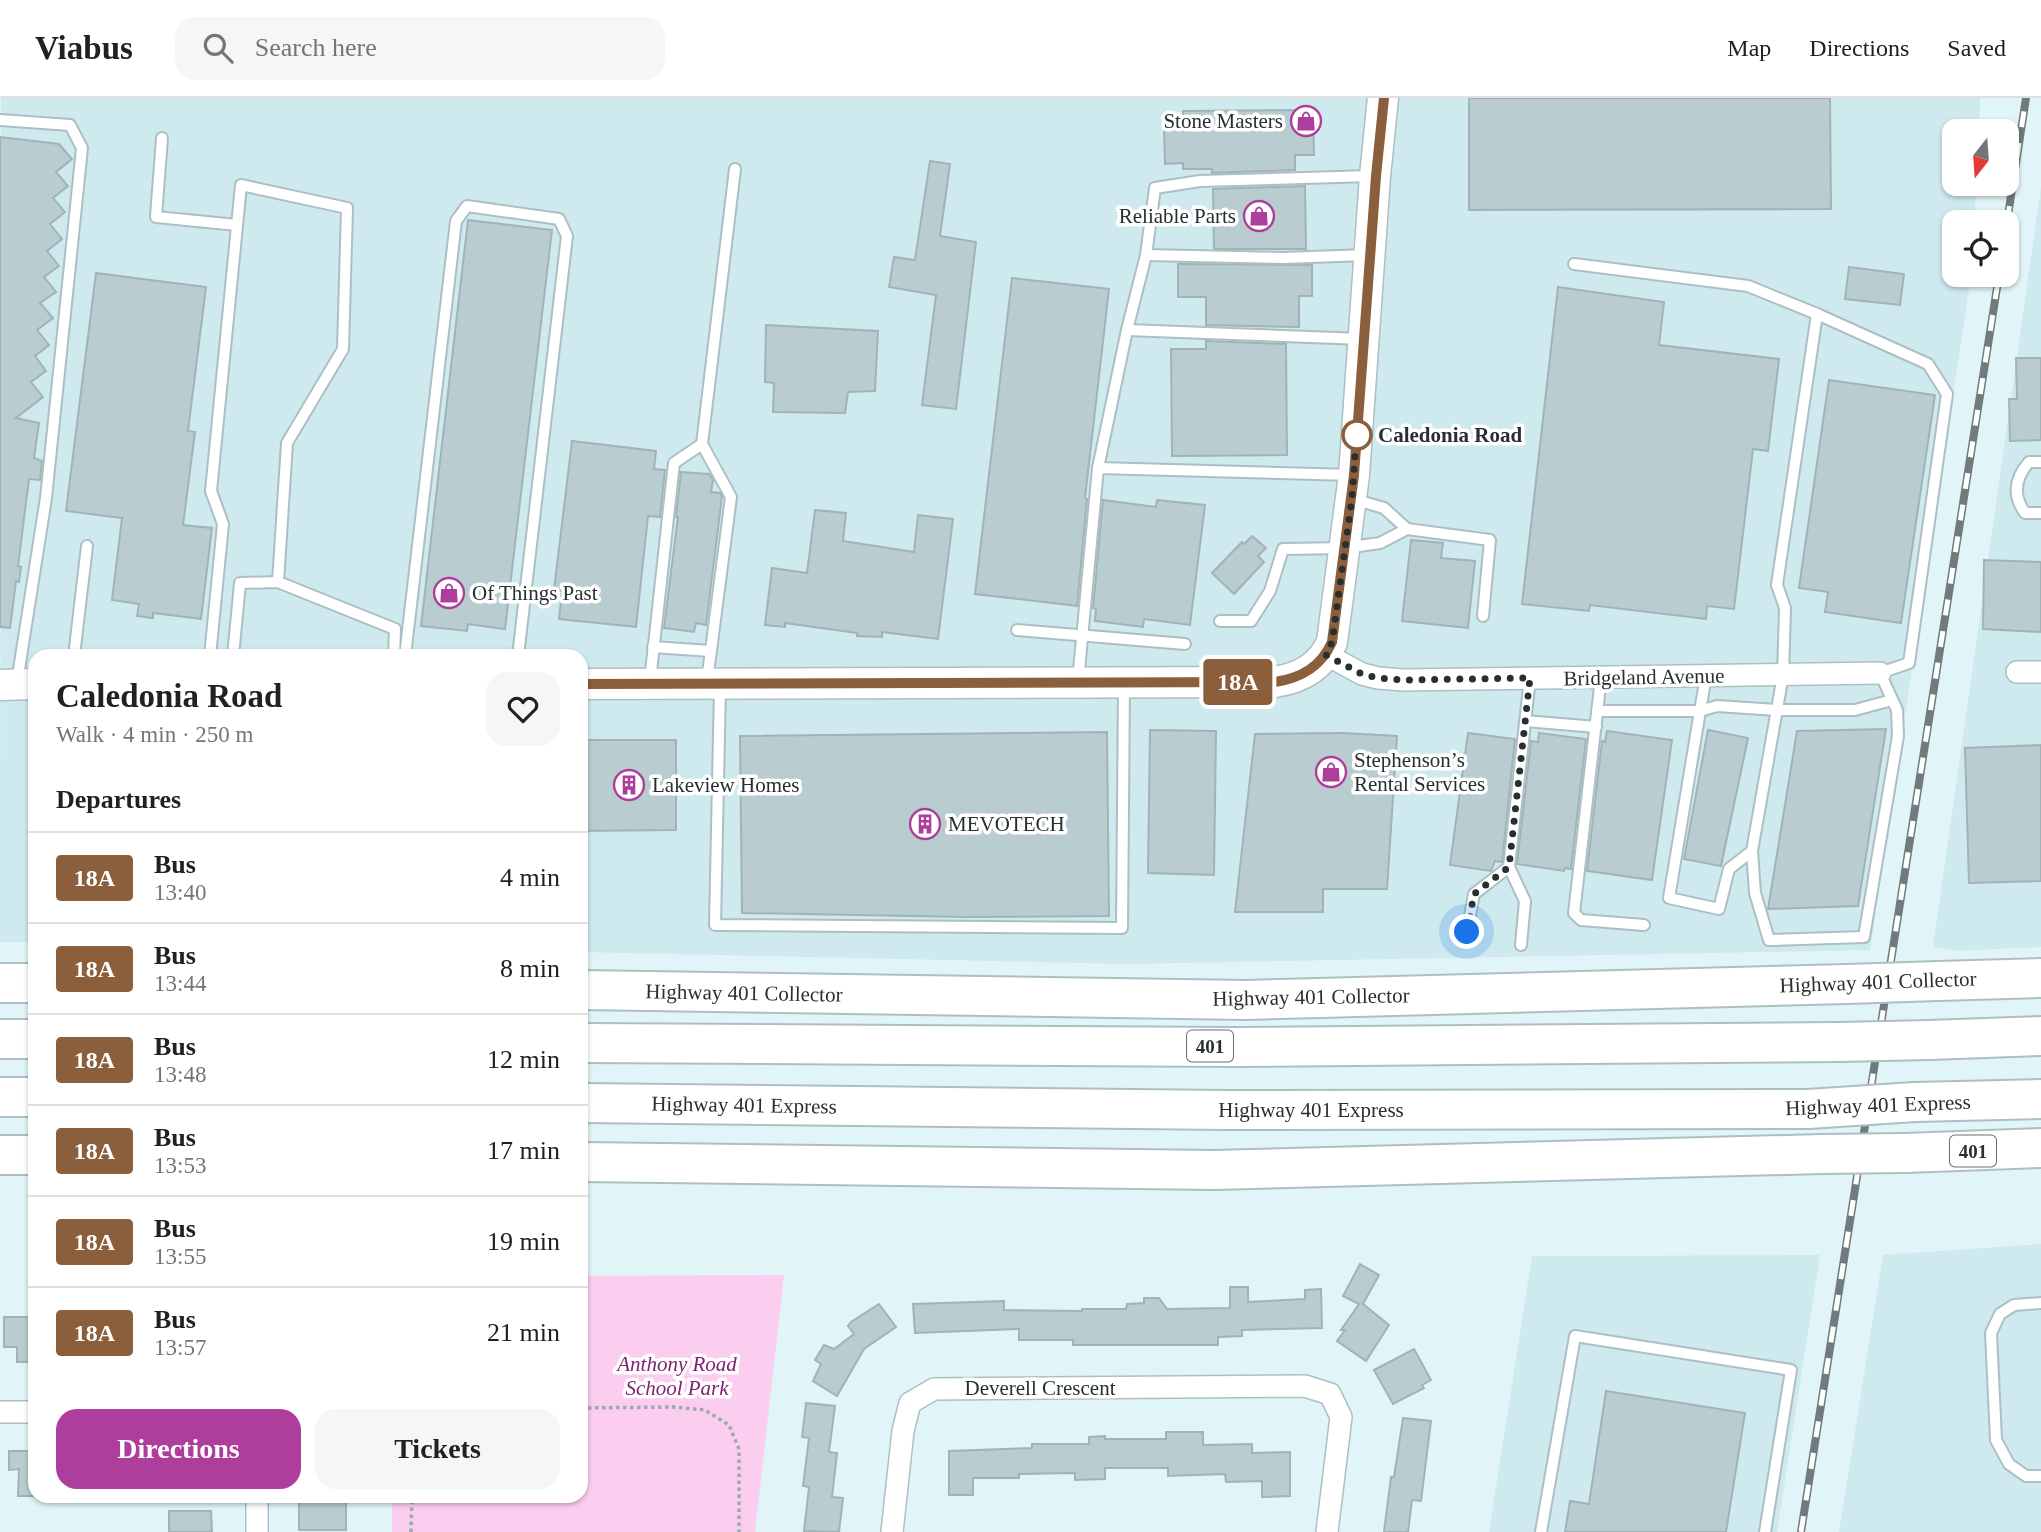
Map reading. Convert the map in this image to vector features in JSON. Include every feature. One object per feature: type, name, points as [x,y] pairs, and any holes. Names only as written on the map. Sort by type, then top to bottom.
[{"type":"highway","name":"Highway 401 Collector","points":[[588,990],[1246,1000],[2041,978]]},
{"type":"highway","points":[[0,983],[28,983]]},
{"type":"highway","name":"401","points":[[588,1043],[1237,1047],[1839,1042],[2041,1036]]},
{"type":"highway","points":[[0,1039],[28,1039]]},
{"type":"highway","points":[[0,1097],[28,1097]]},
{"type":"highway","name":"Highway 401 Express","points":[[588,1103],[1226,1110],[1808,1109],[1915,1102],[2041,1099]]},
{"type":"highway","name":"401","points":[[588,1162],[1214,1170],[2041,1149]]},
{"type":"highway","points":[[0,1155],[28,1155]]},
{"type":"street","points":[[588,684],[1275,682],[1297,677],[1311,670],[1326,655],[1332,642],[1353,487],[1383,98]]},
{"type":"street","name":"Bridgeland Avenue","points":[[1326,655],[1362,674],[1403,680],[1880,673]]},
{"type":"street","points":[[2017,672],[2041,672]]},
{"type":"street","name":"Deverell Crescent","points":[[892,1532],[903,1431],[910,1404],[934,1389],[1305,1386],[1330,1394],[1341,1417],[1327,1532]]},
{"type":"street","points":[[0,1412],[28,1412]]},
{"type":"street","points":[[257,1503],[257,1532]]},
{"type":"lane","points":[[0,120],[70,125],[82,148],[46,498],[17,684]]},
{"type":"lane","points":[[162,138],[156,217],[237,225]]},
{"type":"lane","points":[[735,169],[702,444],[730,497],[711,651],[715,925],[1122,928],[1124,682]]},
{"type":"lane","points":[[1078,682],[1098,468],[1146,255],[1155,188],[1200,181],[1376,176]]},
{"type":"lane","points":[[211,649],[223,524],[211,491],[241,185],[347,208],[342,349],[286,443],[278,582]]},
{"type":"lane","points":[[406,649],[456,221],[467,206],[559,219],[567,236],[519,649]]},
{"type":"lane","points":[[1146,255],[1283,258],[1370,255]]},
{"type":"lane","points":[[1574,264],[1748,286],[1817,314],[1928,364],[1947,394],[1909,663],[1880,673],[1897,710],[1898,736],[1864,937],[1769,940],[1755,893],[1752,851],[1783,675],[1786,608],[1777,585],[1817,314]]},
{"type":"lane","points":[[1127,330],[1364,339]]},
{"type":"lane","points":[[649,684],[674,463],[702,444]]},
{"type":"lane","points":[[2041,462],[2029,462],[2018,475],[2017,502],[2025,513],[2041,513]]},
{"type":"lane","points":[[1098,468],[1353,487],[1384,508],[1408,529],[1490,540],[1483,616]]},
{"type":"lane","points":[[1220,621],[1251,621],[1270,591],[1283,549],[1345,548],[1380,543],[1408,529]]},
{"type":"lane","points":[[75,649],[87,546]]},
{"type":"lane","points":[[234,649],[240,583],[278,582],[395,629],[394,649]]},
{"type":"lane","points":[[1017,630],[1185,643]]},
{"type":"lane","points":[[653,647],[711,651]]},
{"type":"lane","points":[[1706,676],[1670,898],[1719,909],[1730,869],[1752,851]]},
{"type":"lane","points":[[1601,677],[1574,913],[1581,920],[1644,925]]},
{"type":"lane","points":[[1521,946],[1525,901],[1509,867],[1530,678]]},
{"type":"lane","points":[[1597,711],[1700,711],[1717,706],[1777,710],[1855,710],[1892,700]]},
{"type":"lane","points":[[1525,721],[1596,727]]},
{"type":"lane","points":[[1467,932],[1474,894],[1509,867]]},
{"type":"lane","points":[[2041,1303],[2014,1305],[2000,1314],[1991,1333],[1996,1440],[2009,1464],[2026,1476],[2041,1476]]},
{"type":"lane","points":[[1541,1532],[1575,1336],[1791,1370],[1765,1532]]},
{"type":"path","points":[[588,1408],[674,1407],[705,1410],[729,1425],[739,1449],[739,1532]]},
{"type":"path","points":[[411,1532],[412,1503]]},
{"type":"shaded area","points":[[1,98],[1980,98],[1979,119],[1942,119],[1942,196],[1975,196],[1975,210],[1942,210],[1942,287],[1969,287],[1870,950],[1128,964],[588,952],[588,649],[28,649],[28,942],[0,942]]},
{"type":"shaded area","points":[[2041,187],[2041,947],[1957,951],[1933,947]]},
{"type":"shaded area","points":[[2041,1244],[2041,1532],[1839,1532],[1883,1255]]},
{"type":"shaded area","points":[[1820,1255],[1777,1532],[1489,1532],[1532,1256]]},
{"type":"green space","name":"Anthony Road School Park","points":[[784,1275],[755,1532],[392,1532],[392,1503],[588,1503],[588,1276]]},
{"type":"building","points":[[1469,98],[1830,98],[1831,209],[1469,210]]},
{"type":"building","points":[[1313,110],[1314,155],[1295,155],[1295,170],[1212,173],[1212,169],[1183,169],[1183,163],[1165,164],[1164,127],[1183,127],[1183,111]]},
{"type":"building","points":[[0,137],[59,144],[72,159],[56,172],[68,186],[53,198],[65,212],[50,224],[62,239],[47,251],[59,266],[44,277],[56,292],[40,303],[53,318],[37,330],[49,345],[35,356],[46,371],[31,382],[43,397],[16,418],[39,423],[34,458],[42,461],[40,480],[29,479],[18,566],[21,567],[19,582],[16,581],[10,628],[0,627]]},
{"type":"building","points":[[930,161],[950,164],[940,236],[976,242],[956,409],[922,405],[936,295],[889,287],[894,257],[915,260]]},
{"type":"building","name":"Reliable Parts","points":[[1305,186],[1306,249],[1214,249],[1213,189]]},
{"type":"building","points":[[468,220],[552,230],[505,629],[468,624],[467,631],[421,626]]},
{"type":"building","points":[[1178,264],[1312,265],[1312,296],[1299,296],[1299,327],[1206,325],[1206,297],[1178,297]]},
{"type":"building","points":[[1849,267],[1904,274],[1900,305],[1845,299]]},
{"type":"building","points":[[96,273],[206,287],[188,431],[195,432],[183,525],[212,528],[201,619],[153,613],[153,618],[137,616],[139,604],[112,600],[122,518],[66,511]]},
{"type":"building","points":[[1012,278],[1109,289],[1085,498],[1077,606],[975,594]]},
{"type":"building","points":[[1558,287],[1664,302],[1659,345],[1779,359],[1768,451],[1753,449],[1734,609],[1707,606],[1706,619],[1590,605],[1589,611],[1522,604]]},
{"type":"building","points":[[766,325],[878,331],[875,391],[848,392],[845,413],[773,412],[774,383],[765,382]]},
{"type":"building","points":[[1206,341],[1286,344],[1287,455],[1172,456],[1171,349],[1206,349]]},
{"type":"building","points":[[2016,358],[2041,358],[2041,440],[2010,441],[2009,399],[2017,399]]},
{"type":"building","points":[[1829,380],[1935,395],[1901,623],[1825,612],[1828,592],[1799,588]]},
{"type":"building","points":[[572,441],[656,451],[654,469],[665,470],[660,517],[648,516],[636,627],[559,619],[562,591],[554,590]]},
{"type":"building","points":[[681,472],[709,474],[713,480],[711,492],[720,493],[722,496],[706,625],[696,623],[694,632],[664,628]]},
{"type":"building","points":[[1103,500],[1156,507],[1157,500],[1205,505],[1190,625],[1144,619],[1143,627],[1095,621],[1096,609],[1093,608]]},
{"type":"building","points":[[815,510],[846,513],[843,541],[914,552],[918,515],[953,519],[938,639],[882,632],[882,637],[857,636],[857,633],[785,623],[785,627],[765,625],[772,568],[807,573]]},
{"type":"building","points":[[1252,536],[1266,548],[1258,556],[1264,562],[1234,594],[1212,573],[1242,542],[1244,544]]},
{"type":"building","points":[[1411,540],[1443,543],[1441,558],[1475,561],[1468,628],[1402,621]]},
{"type":"building","points":[[1984,560],[2041,562],[2041,632],[1983,629]]},
{"type":"building","points":[[1886,729],[1858,906],[1768,909],[1797,731]]},
{"type":"building","points":[[1150,730],[1216,731],[1214,875],[1148,873]]},
{"type":"building","points":[[1708,730],[1748,738],[1721,866],[1684,859]]},
{"type":"building","points":[[1607,731],[1672,740],[1652,880],[1587,871],[1602,741],[1605,742]]},
{"type":"building","name":"MEVOTECH","points":[[1107,732],[1109,916],[964,917],[742,913],[740,736]]},
{"type":"building","points":[[1343,733],[1397,736],[1387,889],[1323,889],[1323,912],[1235,912],[1255,734]]},
{"type":"building","points":[[1468,733],[1515,739],[1502,862],[1495,861],[1491,871],[1450,865]]},
{"type":"building","points":[[1539,733],[1586,739],[1571,869],[1565,868],[1564,871],[1517,864],[1531,741],[1538,742]]},
{"type":"building","name":"Lakeview Homes","points":[[588,740],[676,740],[676,830],[588,831]]},
{"type":"building","points":[[2041,745],[2041,881],[1969,883],[1965,748]]},
{"type":"building","points":[[1360,1264],[1379,1275],[1363,1304],[1389,1325],[1366,1361],[1337,1341],[1345,1330],[1341,1330],[1359,1304],[1343,1296]]},
{"type":"building","points":[[1230,1287],[1248,1287],[1248,1302],[1305,1299],[1305,1290],[1321,1289],[1322,1328],[1242,1330],[1242,1336],[1218,1337],[1218,1345],[1073,1345],[1073,1340],[1019,1340],[1019,1329],[915,1333],[913,1304],[1004,1301],[1004,1310],[1082,1311],[1126,1309],[1127,1304],[1144,1303],[1144,1298],[1159,1298],[1167,1309],[1230,1308]]},
{"type":"building","points":[[879,1304],[896,1327],[864,1349],[837,1396],[813,1381],[821,1364],[815,1360],[824,1345],[834,1349],[854,1334],[848,1326],[851,1322]]},
{"type":"building","points":[[4,1317],[28,1317],[28,1362],[17,1362],[17,1347],[4,1347]]},
{"type":"building","points":[[1414,1349],[1431,1380],[1422,1385],[1424,1388],[1393,1404],[1374,1370]]},
{"type":"building","points":[[1606,1391],[1745,1413],[1726,1532],[1565,1532],[1570,1501],[1589,1504]]},
{"type":"building","points":[[806,1403],[835,1406],[829,1452],[837,1453],[832,1497],[843,1498],[839,1532],[804,1531],[809,1487],[803,1486],[809,1438],[802,1437]]},
{"type":"building","points":[[1403,1418],[1431,1421],[1421,1501],[1412,1500],[1408,1532],[1384,1532],[1391,1477],[1394,1477]]},
{"type":"building","points":[[1166,1432],[1203,1432],[1203,1445],[1252,1444],[1252,1453],[1290,1452],[1290,1496],[1262,1497],[1262,1481],[1226,1482],[1225,1474],[1168,1476],[1168,1468],[1105,1468],[1105,1479],[1075,1480],[1075,1473],[1019,1474],[1019,1478],[973,1478],[973,1495],[949,1495],[949,1451],[1032,1448],[1032,1444],[1089,1444],[1089,1437],[1105,1436],[1105,1439],[1166,1439]]},
{"type":"building","points":[[9,1451],[28,1451],[28,1496],[18,1496],[19,1469],[9,1470]]},
{"type":"building","points":[[299,1503],[346,1503],[346,1530],[299,1530]]},
{"type":"building","points":[[169,1511],[211,1511],[212,1532],[169,1532]]},
{"type":"railway","points":[[2009,210],[2026,98]]},
{"type":"railway","points":[[1801,1532],[1997,287]]},
{"type":"bus line","name":"18A","points":[[588,684],[1275,682],[1297,677],[1311,670],[1320,663],[1332,642],[1352,498],[1384,98]]},
{"type":"place","name":"Stone Masters","points":[[1306,121]]},
{"type":"place","name":"Reliable Parts","points":[[1259,216]]},
{"type":"place","name":"Caledonia Road","points":[[1357,435]]},
{"type":"place","name":"Of Things Past","points":[[449,593]]},
{"type":"place","name":"Stephenson’s Rental Services","points":[[1331,772]]},
{"type":"place","name":"Lakeview Homes","points":[[629,785]]},
{"type":"place","name":"MEVOTECH","points":[[925,824]]},
{"type":"route","points":[[1357,435],[1357,427],[1352,498],[1332,642],[1326,655],[1362,674],[1378,678],[1530,678],[1509,867],[1474,894],[1467,932]]}]
